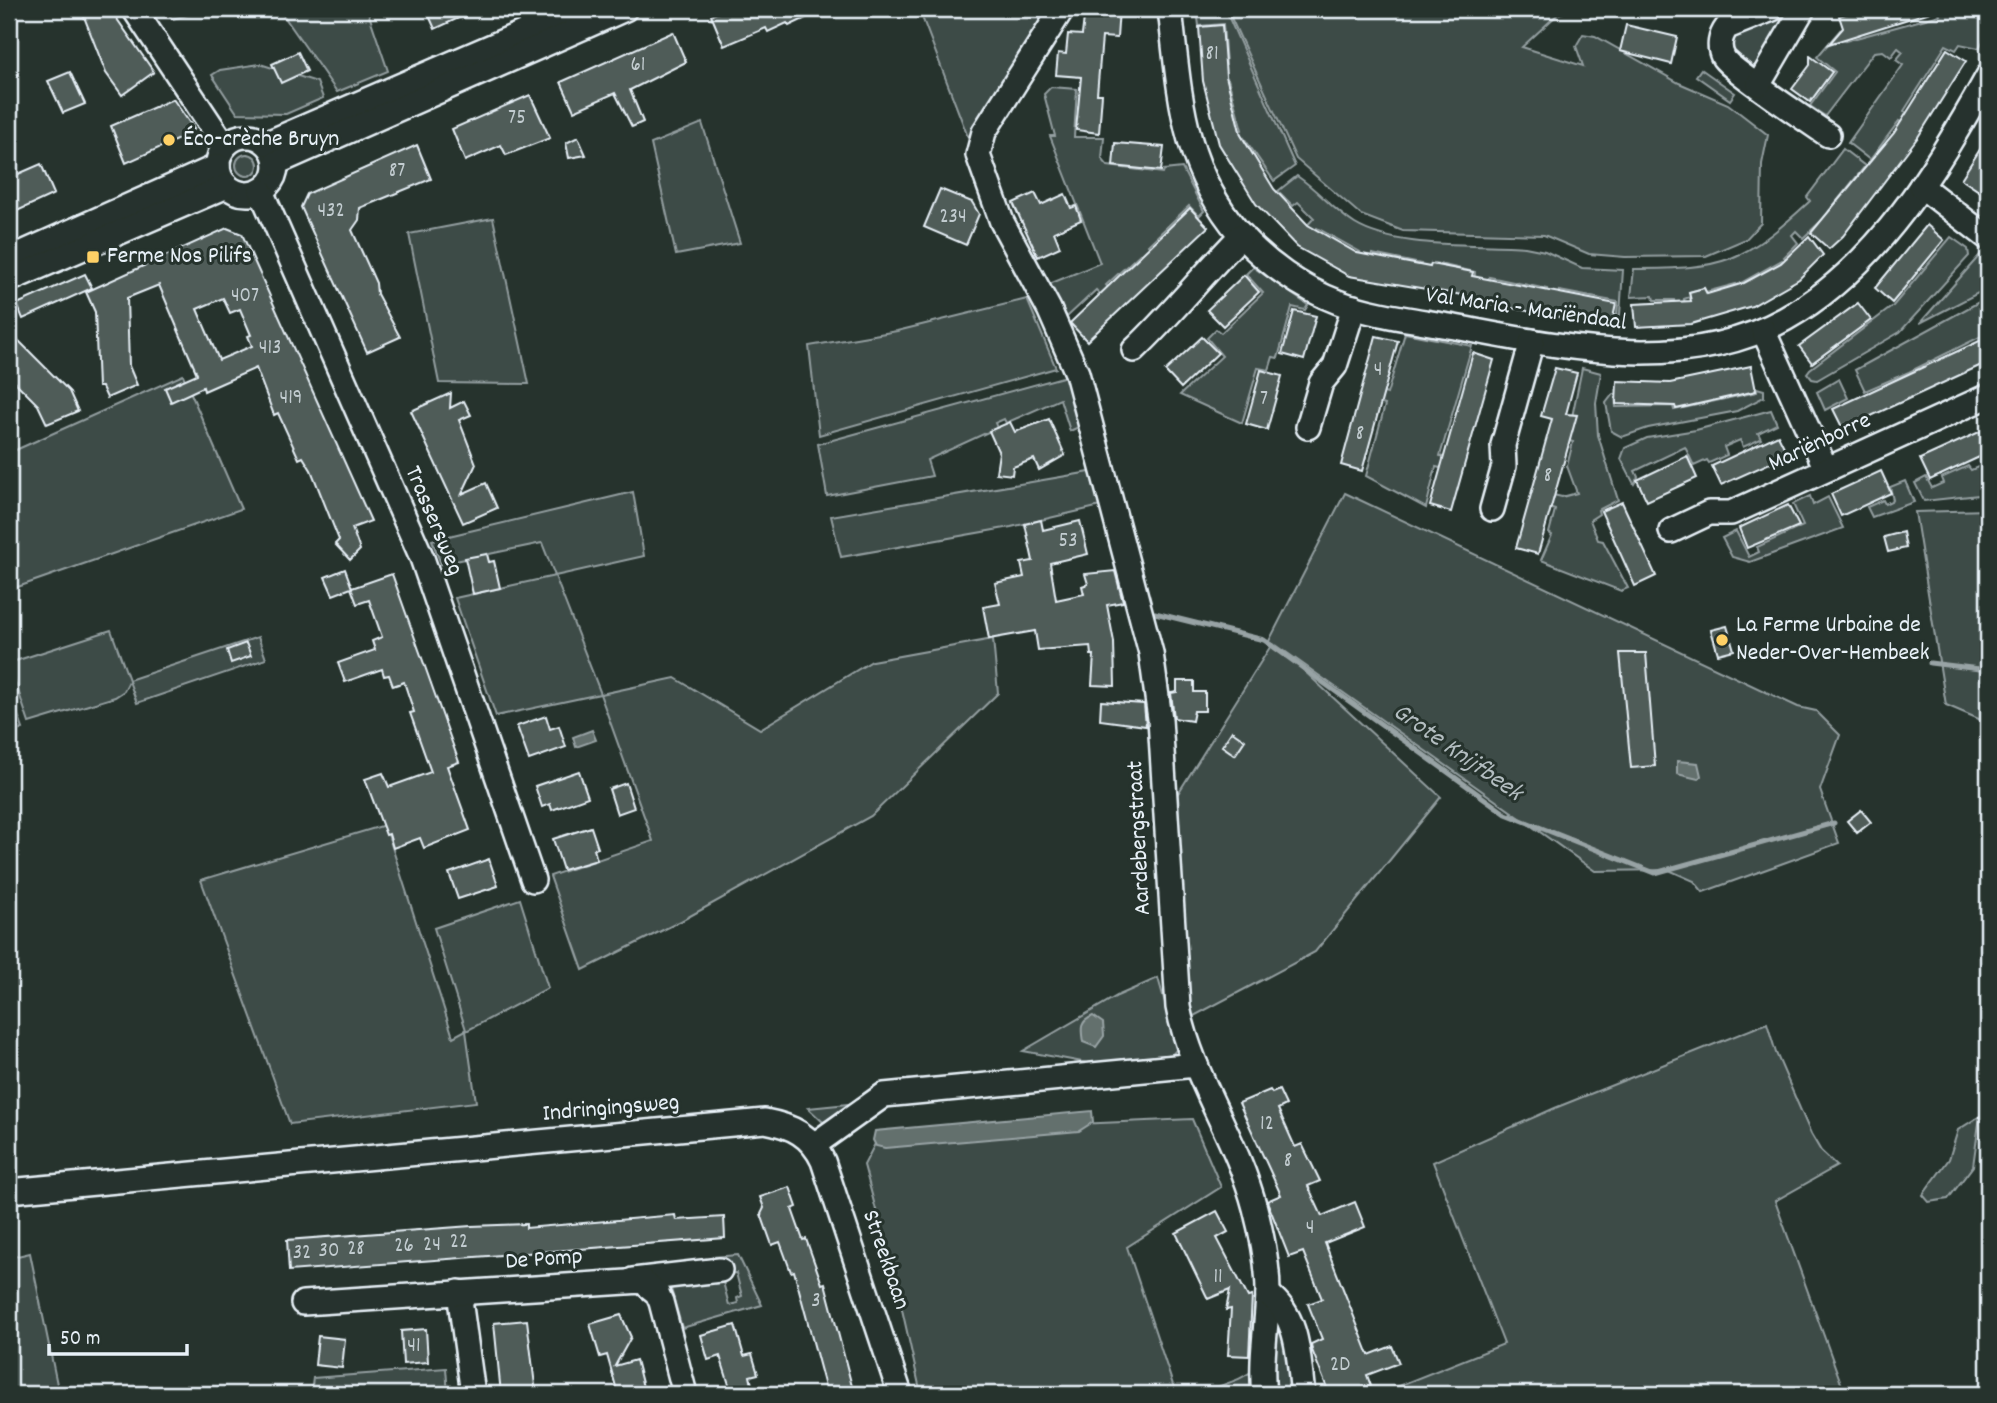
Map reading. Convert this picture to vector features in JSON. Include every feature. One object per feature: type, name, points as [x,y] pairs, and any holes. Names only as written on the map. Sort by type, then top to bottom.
[{"type":"street","points":[[134,9],[240,193],[261,191],[273,179],[272,153]]},
{"type":"street","points":[[272,153],[578,9]]},
{"type":"street","points":[[272,153],[625,9]]},
{"type":"street","name":"Aardebergstraat","points":[[1062,9],[984,132],[978,155],[1002,222],[1049,309],[1077,373],[1151,653],[1164,776],[1174,978],[1182,1026],[1253,1200],[1262,1239],[1268,1294],[1262,1370],[1264,1394]]},
{"type":"street","name":"Val Maria - Mariëndaal","points":[[1170,9],[1177,88],[1185,128],[1207,184],[1242,235],[1274,265],[1306,287],[1354,307],[1532,341],[1632,352],[1708,345],[1763,330],[1811,303],[1847,274],[1921,186],[1988,76]]},
{"type":"street","points":[[1772,9],[1733,22],[1721,33],[1720,40],[1727,64],[1828,135]]},
{"type":"street","points":[[1759,84],[1803,9]]},
{"type":"street","points":[[9,279],[223,166],[246,135],[272,153]]},
{"type":"street","points":[[9,259],[223,166]]},
{"type":"street","points":[[1921,186],[1988,238]]},
{"type":"street","name":"Trassersweg","points":[[261,191],[422,558],[533,880]]},
{"type":"street","points":[[1135,350],[1178,308],[1186,291],[1242,235]]},
{"type":"street","points":[[1308,427],[1321,383],[1335,366],[1354,307]]},
{"type":"street","points":[[1763,330],[1826,469]]},
{"type":"street","points":[[1492,509],[1504,466],[1503,445],[1532,341]]},
{"type":"street","name":"Mariënborre","points":[[1671,531],[1709,513],[1731,513],[1987,399]]},
{"type":"street","points":[[814,1145],[884,1095],[1196,1065]]},
{"type":"street","name":"Indringingsweg","points":[[9,1191],[765,1121],[796,1129],[814,1145]]},
{"type":"street","name":"Streekbaan","points":[[814,1145],[828,1173],[900,1394]]},
{"type":"street","name":"De Pomp","points":[[303,1303],[633,1280],[719,1270]]},
{"type":"street","points":[[633,1280],[650,1286],[657,1293],[685,1394]]},
{"type":"street","points":[[459,1292],[473,1394]]},
{"type":"street","points":[[1268,1294],[1284,1310],[1293,1328],[1303,1394]]},
{"type":"shaded area","points":[[165,9],[210,9],[172,19]]},
{"type":"shaded area","points":[[275,9],[367,9],[388,71],[337,92],[281,12]]},
{"type":"shaded area","points":[[919,9],[1052,9],[968,137]]},
{"type":"shaded area","points":[[1197,9],[1225,9],[1295,166],[1274,181],[1244,138],[1235,144],[1231,135],[1242,130],[1228,79],[1216,81],[1215,65],[1226,64],[1223,24],[1199,26]]},
{"type":"shaded area","points":[[1227,9],[1574,9],[1558,14],[1522,47],[1583,66],[1576,46],[1583,34],[1595,36],[1679,83],[1728,104],[1768,135],[1762,164],[1761,223],[1746,239],[1706,256],[1625,257],[1589,254],[1544,235],[1403,231],[1361,215],[1296,159]]},
{"type":"shaded area","points":[[1938,9],[1950,9],[1952,13],[1964,9],[1988,9],[1988,32],[1979,48],[1960,44],[1956,50],[1946,45],[1904,111],[1914,119],[1907,127],[1899,121],[1870,160],[1848,143],[1903,65],[1896,60],[1903,52],[1898,48],[1891,57],[1883,51],[1874,52],[1825,116],[1810,106],[1835,72],[1817,57],[1840,30],[1845,41],[1940,15]]},
{"type":"shaded area","points":[[1788,11],[1756,66],[1750,68],[1732,59],[1729,37],[1743,24]]},
{"type":"shaded area","points":[[260,64],[317,82],[323,98],[286,114],[237,113],[212,75],[220,70]]},
{"type":"shaded area","points":[[1701,69],[1735,93],[1730,100],[1696,76]]},
{"type":"shaded area","points":[[1051,87],[1077,89],[1074,137],[1104,137],[1102,159],[1108,166],[1163,173],[1164,170],[1182,168],[1204,211],[1199,216],[1189,206],[1148,245],[1157,256],[1149,263],[1140,254],[1106,285],[1115,295],[1108,302],[1096,290],[1067,317],[1047,285],[1100,263],[1050,136],[1055,136],[1044,94]]},
{"type":"shaded area","points":[[702,123],[740,243],[676,255],[651,144]]},
{"type":"shaded area","points":[[1843,149],[1865,166],[1829,211],[1837,220],[1830,227],[1822,220],[1803,238],[1796,231],[1792,235],[1798,243],[1784,257],[1792,265],[1787,268],[1782,260],[1741,283],[1745,292],[1741,294],[1736,284],[1706,292],[1704,288],[1689,292],[1690,297],[1684,299],[1685,309],[1676,309],[1674,300],[1654,300],[1653,296],[1631,297],[1634,269],[1712,264],[1749,250],[1767,238],[1810,201],[1807,197]]},
{"type":"shaded area","points":[[247,154],[255,157],[258,165],[255,173],[247,176],[239,173],[236,165],[239,157]]},
{"type":"shaded area","points":[[1297,176],[1355,224],[1392,238],[1525,247],[1545,251],[1582,268],[1623,270],[1620,315],[1617,315],[1618,302],[1559,291],[1556,302],[1545,301],[1547,289],[1489,277],[1486,287],[1474,283],[1475,272],[1434,263],[1431,273],[1420,270],[1421,264],[1372,254],[1368,268],[1354,263],[1360,252],[1317,228],[1311,237],[1303,230],[1314,218],[1298,202],[1293,206],[1278,191]]},
{"type":"shaded area","points":[[493,218],[529,384],[439,383],[409,234]]},
{"type":"shaded area","points":[[1951,237],[1968,249],[1969,256],[1900,332],[1817,380],[1812,379],[1807,373],[1810,369],[1893,306]]},
{"type":"shaded area","points":[[1980,255],[1988,255],[1988,288],[1920,323]]},
{"type":"shaded area","points":[[1253,267],[1308,305],[1305,310],[1292,307],[1278,358],[1273,357],[1269,370],[1258,368],[1242,423],[1180,395],[1222,356],[1207,338],[1216,329],[1221,333],[1263,293],[1246,274]]},
{"type":"shaded area","points":[[1988,297],[1988,333],[1865,391],[1855,370]]},
{"type":"shaded area","points":[[1027,299],[1056,368],[819,435],[809,346],[897,331]]},
{"type":"shaded area","points":[[1405,333],[1472,346],[1440,456],[1448,459],[1445,469],[1436,467],[1426,508],[1366,476],[1385,405],[1372,401],[1375,390],[1387,394]]},
{"type":"shaded area","points":[[1582,368],[1601,373],[1596,403],[1598,435],[1618,500],[1598,510],[1599,514],[1590,520],[1598,540],[1603,541],[1628,588],[1621,591],[1541,560],[1552,535],[1549,533],[1555,510],[1541,506],[1544,493],[1562,497],[1577,493],[1567,466],[1573,442],[1559,438],[1572,417]]},
{"type":"shaded area","points":[[183,375],[241,509],[9,590],[9,453]]},
{"type":"shaded area","points":[[1070,375],[1083,425],[1070,431],[1060,399],[1006,423],[1004,419],[995,423],[997,428],[927,460],[932,476],[827,496],[818,444]]},
{"type":"shaded area","points":[[1839,379],[1848,398],[1825,410],[1817,392]]},
{"type":"shaded area","points":[[1757,388],[1764,390],[1764,397],[1737,411],[1648,428],[1622,437],[1611,431],[1606,403],[1613,394],[1616,407],[1673,406],[1674,410],[1757,392]]},
{"type":"shaded area","points":[[1771,410],[1777,424],[1758,433],[1761,439],[1743,447],[1740,440],[1724,447],[1727,455],[1709,463],[1707,460],[1694,466],[1685,447],[1635,471],[1638,477],[1634,484],[1621,459],[1625,448],[1647,438],[1696,430]]},
{"type":"shaded area","points":[[1988,457],[1988,494],[1924,501],[1915,483],[1926,477],[1932,488],[1943,483],[1941,478],[1968,466],[1971,470],[1983,465],[1981,459]]},
{"type":"shaded area","points":[[1096,471],[1105,505],[1011,527],[841,557],[831,516]]},
{"type":"shaded area","points":[[1905,481],[1914,502],[1872,517],[1867,507],[1883,500],[1885,504],[1893,500],[1890,487]]},
{"type":"shaded area","points":[[633,492],[644,556],[555,576],[542,543],[441,564],[432,540]]},
{"type":"shaded area","points":[[1345,493],[1798,707],[1816,711],[1840,735],[1820,790],[1839,843],[1703,892],[1694,881],[1669,870],[1595,871],[1276,645],[1441,797],[1315,952],[1192,1017],[1187,987],[1177,795],[1272,644],[1268,643]]},
{"type":"shaded area","points":[[1810,496],[1813,505],[1828,497],[1843,528],[1750,562],[1732,557],[1722,538],[1736,531],[1749,557],[1759,552],[1757,547],[1803,526],[1793,504]]},
{"type":"shaded area","points":[[1988,510],[1988,723],[1946,705],[1915,512]]},
{"type":"shaded area","points":[[555,576],[601,694],[675,678],[760,729],[872,661],[993,639],[998,693],[871,816],[681,921],[583,970],[550,876],[653,841],[600,694],[496,716],[455,598]]},
{"type":"shaded area","points":[[111,630],[129,680],[258,637],[266,659],[137,703],[129,681],[124,691],[115,697],[29,723],[9,663]]},
{"type":"shaded area","points":[[9,690],[23,729],[9,734]]},
{"type":"shaded area","points":[[592,730],[596,740],[576,747],[573,737]]},
{"type":"shaded area","points":[[1677,761],[1698,763],[1701,776],[1698,779],[1677,774]]},
{"type":"shaded area","points":[[385,825],[453,1037],[466,1030],[434,928],[520,899],[548,988],[466,1031],[476,1102],[290,1124],[201,880]]},
{"type":"shaded area","points":[[1158,978],[1178,1048],[1168,1059],[1093,1064],[1023,1051],[1117,996]]},
{"type":"shaded area","points":[[1093,1016],[1103,1023],[1104,1036],[1096,1047],[1083,1042],[1082,1033],[1083,1023]]},
{"type":"shaded area","points":[[1767,1023],[1776,1053],[1811,1134],[1821,1151],[1837,1166],[1775,1201],[1845,1394],[1395,1394],[1393,1388],[1504,1344],[1433,1162],[1555,1108]]},
{"type":"shaded area","points":[[858,1103],[836,1118],[823,1122],[808,1108]]},
{"type":"shaded area","points":[[1092,1111],[1093,1122],[1079,1131],[885,1148],[876,1146],[873,1140],[875,1131]]},
{"type":"shaded area","points":[[1980,1116],[1973,1166],[1948,1199],[1929,1202],[1923,1195],[1949,1159],[1958,1130]]},
{"type":"shaded area","points":[[1192,1119],[1221,1187],[1127,1247],[1176,1394],[921,1394],[899,1296],[864,1165],[878,1138],[891,1132]]},
{"type":"shaded area","points":[[30,1253],[59,1394],[9,1394],[9,1258]]},
{"type":"shaded area","points":[[738,1255],[762,1305],[682,1328],[669,1282],[722,1278],[729,1305],[738,1303],[737,1298],[742,1296],[736,1273],[721,1274],[713,1266],[713,1257]]},
{"type":"shaded area","points":[[1275,1307],[1299,1394],[1196,1394],[1234,1381],[1255,1368],[1267,1347]]},
{"type":"shaded area","points":[[446,1368],[448,1394],[311,1394],[313,1378]]},
{"type":"building","points":[[81,9],[110,9],[154,72],[122,95],[106,73]]},
{"type":"building","points":[[426,9],[478,9],[435,29]]},
{"type":"building","points":[[727,9],[825,9],[789,26],[787,23],[768,32],[766,28],[724,46],[711,15]]},
{"type":"building","points":[[1085,9],[1119,9],[1117,38],[1102,37],[1097,94],[1102,94],[1099,133],[1076,130],[1081,77],[1056,75],[1058,53],[1066,54],[1068,34],[1082,35]]},
{"type":"building","points":[[1862,9],[1929,9],[1930,12],[1829,44],[1843,28],[1839,16]]},
{"type":"building","points":[[1222,25],[1226,76],[1241,135],[1274,189],[1308,225],[1357,253],[1473,272],[1472,276],[1616,304],[1611,327],[1485,303],[1486,299],[1349,276],[1297,247],[1256,204],[1219,144],[1203,81],[1199,27]]},
{"type":"building","points":[[1626,25],[1677,37],[1671,64],[1620,51]]},
{"type":"building","points":[[673,32],[686,62],[630,90],[643,122],[632,127],[615,93],[574,111],[561,82]]},
{"type":"building","points":[[1947,49],[1966,61],[1918,137],[1843,236],[1829,249],[1811,233],[1894,133]]},
{"type":"building","points":[[298,52],[307,71],[281,83],[272,64]]},
{"type":"building","points":[[1810,56],[1832,72],[1810,102],[1792,89],[1810,65]]},
{"type":"building","points":[[70,72],[85,104],[63,113],[48,81]]},
{"type":"building","points":[[530,95],[550,138],[506,155],[501,145],[465,161],[452,129]]},
{"type":"building","points":[[173,99],[194,129],[181,138],[126,163],[111,126]]},
{"type":"building","points":[[578,137],[586,155],[569,158],[566,143]]},
{"type":"building","points":[[1988,137],[1988,177],[1979,191],[1961,179]]},
{"type":"building","points":[[1115,143],[1164,147],[1161,171],[1113,166]]},
{"type":"building","points":[[417,145],[431,179],[360,208],[359,220],[352,230],[376,283],[377,294],[400,337],[367,352],[301,207],[307,194]]},
{"type":"building","points":[[41,164],[54,194],[15,212],[9,199],[9,178]]},
{"type":"building","points":[[940,189],[972,202],[979,214],[966,245],[924,227]]},
{"type":"building","points":[[1035,193],[1041,205],[1065,194],[1071,208],[1076,206],[1081,220],[1054,232],[1060,247],[1038,257],[1013,203]]},
{"type":"building","points":[[1190,208],[1208,227],[1087,341],[1070,323]]},
{"type":"building","points":[[1927,225],[1944,240],[1892,303],[1875,288]]},
{"type":"building","points":[[227,228],[242,234],[371,521],[352,528],[360,550],[350,560],[335,544],[339,540],[311,470],[303,457],[299,459],[278,413],[274,415],[256,368],[171,402],[165,388],[197,374],[159,285],[127,298],[129,366],[137,385],[107,398],[102,387],[98,387],[95,312],[86,292]],"holes":[[[223,298],[230,313],[240,309],[251,335],[248,336],[252,346],[219,360],[197,309]]]},
{"type":"building","points":[[1809,236],[1823,255],[1799,279],[1752,306],[1691,324],[1636,327],[1634,304],[1691,301],[1689,292],[1704,288],[1707,294],[1744,283],[1781,263]]},
{"type":"building","points":[[85,274],[92,288],[23,319],[17,304]]},
{"type":"building","points":[[1244,275],[1259,292],[1223,326],[1207,310]]},
{"type":"building","points":[[1858,303],[1871,320],[1812,363],[1799,346]]},
{"type":"building","points":[[1294,311],[1316,316],[1304,360],[1282,354]]},
{"type":"building","points":[[9,331],[69,391],[78,411],[47,424],[38,405],[9,376]]},
{"type":"building","points":[[1376,336],[1398,341],[1362,471],[1341,465]]},
{"type":"building","points":[[1202,337],[1218,353],[1181,388],[1165,371]]},
{"type":"building","points":[[1988,337],[1988,362],[1843,429],[1833,409]]},
{"type":"building","points":[[1473,353],[1494,360],[1451,512],[1430,506]]},
{"type":"building","points":[[1751,366],[1756,391],[1676,409],[1675,406],[1616,404],[1617,381],[1670,383]]},
{"type":"building","points":[[1555,368],[1577,373],[1566,414],[1577,415],[1538,554],[1516,548],[1552,419],[1541,416]]},
{"type":"building","points":[[1261,370],[1282,376],[1267,430],[1246,424]]},
{"type":"building","points":[[451,393],[450,408],[464,401],[471,415],[459,420],[476,464],[462,494],[486,483],[497,508],[463,523],[411,411]]},
{"type":"building","points":[[1049,419],[1065,455],[1039,470],[1034,459],[1013,467],[1012,475],[996,473],[999,453],[989,431],[1010,422],[1015,432]]},
{"type":"building","points":[[1988,428],[1988,453],[1930,480],[1920,459]]},
{"type":"building","points":[[1778,435],[1788,455],[1721,485],[1712,466]]},
{"type":"building","points":[[1687,456],[1697,478],[1647,501],[1637,480]]},
{"type":"building","points":[[1881,471],[1891,493],[1841,516],[1831,494]]},
{"type":"building","points":[[1622,502],[1656,576],[1635,586],[1601,511]]},
{"type":"building","points":[[1788,505],[1799,526],[1747,548],[1739,528]]},
{"type":"building","points":[[1041,520],[1043,530],[1080,521],[1088,554],[1050,563],[1056,600],[1084,594],[1082,586],[1088,584],[1085,574],[1115,571],[1123,602],[1107,605],[1114,642],[1115,686],[1092,685],[1094,655],[1091,655],[1090,646],[1038,650],[1035,631],[989,639],[983,607],[1000,604],[995,583],[1024,577],[1021,563],[1033,561],[1025,524]]},
{"type":"building","points":[[1903,532],[1906,548],[1888,552],[1884,537]]},
{"type":"building","points":[[487,554],[489,562],[494,561],[500,588],[473,594],[465,558]]},
{"type":"building","points":[[345,569],[352,588],[392,574],[459,762],[447,766],[470,830],[424,848],[420,838],[393,848],[365,779],[383,773],[389,787],[431,772],[410,713],[414,712],[404,682],[393,686],[389,675],[384,676],[382,669],[345,682],[338,663],[375,650],[372,641],[382,637],[369,600],[357,604],[351,588],[333,595],[325,577]]},
{"type":"building","name":"La Ferme Urbaine de Neder-Over-Hembeek","points":[[1727,626],[1734,650],[1718,654],[1711,630]]},
{"type":"building","points":[[246,643],[251,656],[231,663],[227,650]]},
{"type":"building","points":[[1620,653],[1646,653],[1655,766],[1631,768]]},
{"type":"building","points":[[1177,681],[1194,681],[1194,692],[1205,692],[1205,711],[1194,711],[1192,721],[1174,718],[1171,693],[1177,692]]},
{"type":"building","points":[[1101,701],[1144,704],[1146,726],[1100,720]]},
{"type":"building","points":[[546,716],[550,729],[559,726],[566,747],[529,760],[517,726]]},
{"type":"building","points":[[1232,731],[1245,740],[1235,755],[1222,746]]},
{"type":"building","points":[[579,771],[588,797],[552,810],[550,804],[542,807],[535,786]]},
{"type":"building","points":[[626,783],[634,808],[617,814],[609,789]]},
{"type":"building","points":[[1861,810],[1871,822],[1857,833],[1847,821]]},
{"type":"building","points":[[591,827],[598,848],[594,849],[597,860],[563,870],[553,839]]},
{"type":"building","points":[[489,859],[498,886],[458,899],[449,873]]},
{"type":"building","points":[[1270,1090],[1272,1093],[1279,1090],[1286,1105],[1278,1109],[1295,1147],[1302,1144],[1320,1181],[1308,1186],[1322,1216],[1355,1202],[1365,1227],[1325,1243],[1369,1355],[1392,1346],[1399,1363],[1367,1375],[1371,1386],[1352,1394],[1345,1394],[1342,1388],[1329,1393],[1312,1350],[1311,1344],[1322,1339],[1308,1304],[1322,1299],[1303,1252],[1289,1257],[1267,1201],[1281,1195],[1239,1103]]},
{"type":"building","points":[[790,1187],[797,1207],[792,1209],[803,1240],[806,1239],[822,1284],[825,1283],[854,1394],[827,1394],[794,1271],[791,1272],[780,1242],[772,1245],[761,1214],[764,1208],[760,1197]]},
{"type":"building","points":[[1217,1211],[1228,1232],[1217,1238],[1248,1297],[1252,1296],[1249,1356],[1228,1355],[1231,1309],[1226,1310],[1230,1290],[1208,1299],[1176,1233]]},
{"type":"building","points":[[675,1215],[676,1220],[724,1217],[725,1238],[289,1271],[287,1240],[471,1226],[526,1224],[526,1228]]},
{"type":"building","points":[[621,1315],[631,1337],[615,1366],[636,1360],[643,1387],[618,1394],[607,1355],[600,1357],[590,1324]]},
{"type":"building","points":[[527,1320],[536,1394],[501,1394],[494,1323]]},
{"type":"building","points":[[735,1325],[744,1356],[752,1354],[758,1374],[750,1376],[754,1394],[732,1394],[720,1356],[708,1360],[701,1335]]},
{"type":"building","points":[[426,1329],[428,1362],[403,1364],[401,1331]]},
{"type":"building","points":[[318,1336],[345,1339],[342,1368],[315,1365]]},
{"type":"waterway","name":"Grote Knijfbeek","points":[[1155,613],[1264,640],[1506,814],[1655,873],[1834,823]]},
{"type":"waterway","name":"Grote Knijfbeek","points":[[1930,663],[1988,670]]},
{"type":"place","name":"Éco-crèche Bruyn","points":[[169,140]]},
{"type":"place","name":"Ferme Nos Pilifs","points":[[93,257]]},
{"type":"place","name":"La Ferme Urbaine de Neder-Over-Hembeek","points":[[1722,640]]}]
